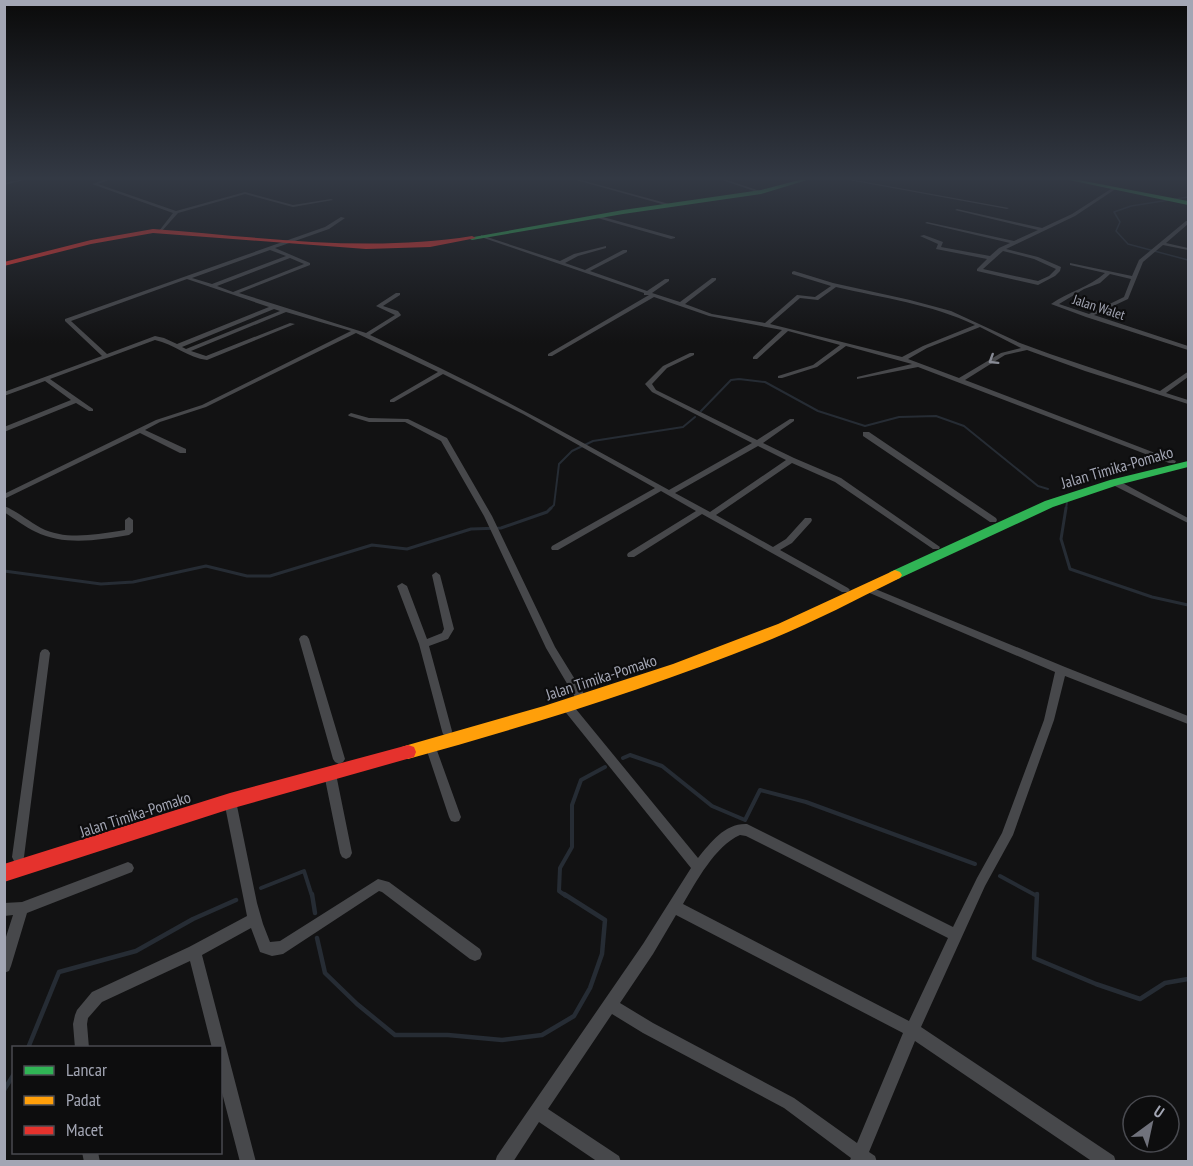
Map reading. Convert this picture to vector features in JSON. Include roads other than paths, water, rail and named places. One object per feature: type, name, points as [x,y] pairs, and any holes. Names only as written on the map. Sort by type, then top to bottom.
[{"type":"main road","points":[[4,264],[129,234]]},
{"type":"main road","points":[[205,234],[366,247],[406,247],[492,234]]},
{"type":"main road","name":"Jalan Timika-Pomako","points":[[11,859],[339,759],[579,694],[730,641],[1064,488],[1188,458]]},
{"type":"main road","name":"Jalan Timika-Pomako","points":[[4,873],[230,801],[498,728],[723,653],[868,589],[1049,504],[1114,482],[1188,464]]},
{"type":"street","points":[[105,356],[67,320],[309,234]]},
{"type":"street","points":[[660,234],[673,238]]},
{"type":"street","points":[[979,234],[1013,242]]},
{"type":"street","points":[[1001,249],[1036,258],[1059,268],[1058,272],[1038,283],[979,270],[1001,249],[1029,234]]},
{"type":"street","points":[[1088,316],[1126,298],[1141,261],[1173,234]]},
{"type":"street","points":[[483,236],[721,318],[787,329],[919,364],[1172,461]]},
{"type":"street","points":[[922,236],[941,243],[938,248],[990,258]]},
{"type":"street","points":[[1162,243],[1188,249]]},
{"type":"street","points":[[560,263],[576,255],[604,247]]},
{"type":"street","points":[[232,294],[308,264],[270,248]]},
{"type":"street","points":[[584,272],[625,251]]},
{"type":"street","points":[[214,285],[291,256]]},
{"type":"street","points":[[1072,264],[1134,278]]},
{"type":"street","name":"Jalan Walet","points":[[1109,272],[1098,282],[1054,304],[1188,348]]},
{"type":"street","points":[[794,273],[835,285],[889,295],[950,313],[1027,348],[1188,402]]},
{"type":"street","points":[[188,278],[297,315],[357,332],[392,346],[512,405],[845,590]]},
{"type":"street","points":[[680,305],[714,279]]},
{"type":"street","points":[[550,355],[649,295],[667,280]]},
{"type":"street","points":[[766,325],[799,296],[816,298],[835,285]]},
{"type":"street","points":[[365,336],[398,315],[396,312],[379,306],[398,294]]},
{"type":"street","points":[[178,346],[274,307]]},
{"type":"street","points":[[187,351],[287,310]]},
{"type":"street","points":[[4,394],[155,338],[207,358],[292,324]]},
{"type":"street","points":[[903,359],[925,347],[978,326]]},
{"type":"street","points":[[224,328],[249,340]]},
{"type":"street","points":[[755,358],[787,329]]},
{"type":"street","points":[[4,497],[140,430],[169,417],[204,406],[357,332]]},
{"type":"street","points":[[780,377],[815,366],[845,344]]},
{"type":"street","points":[[962,379],[1003,354],[1027,348]]},
{"type":"street","points":[[692,354],[665,367],[648,384],[660,395],[849,486],[936,547]]},
{"type":"street","points":[[859,378],[919,364]]},
{"type":"street","points":[[392,401],[442,372]]},
{"type":"street","points":[[1161,393],[1188,374]]},
{"type":"street","points":[[46,379],[91,410]]},
{"type":"street","points":[[4,430],[76,400]]},
{"type":"street","points":[[351,415],[369,420],[406,420],[444,440],[488,516],[550,648],[579,694]]},
{"type":"street","points":[[669,493],[758,443],[792,420]]},
{"type":"street","points":[[140,430],[183,451]]},
{"type":"street","points":[[866,434],[993,520]]},
{"type":"street","points":[[631,555],[706,513],[791,460]]},
{"type":"street","points":[[1114,482],[1188,521]]},
{"type":"street","points":[[555,548],[661,488]]},
{"type":"street","points":[[4,508],[42,533],[64,537],[115,536],[129,532],[129,520]]},
{"type":"street","points":[[774,550],[789,541],[808,520]]},
{"type":"street","points":[[424,644],[445,636],[449,629],[436,575]]},
{"type":"street","points":[[402,586],[424,644],[447,731]]},
{"type":"street","points":[[868,589],[1061,670],[1188,720]]},
{"type":"street","points":[[304,639],[339,759]]},
{"type":"street","points":[[11,859],[45,653]]},
{"type":"street","points":[[610,1005],[648,1028],[781,1098],[807,1114],[862,1159],[912,1030],[981,882],[1007,835],[1049,720],[1061,670]]},
{"type":"street","points":[[567,706],[698,867]]},
{"type":"street","points":[[430,746],[455,817]]},
{"type":"street","points":[[330,774],[346,853]]},
{"type":"street","points":[[230,801],[242,852],[253,920],[261,942],[266,947],[276,949],[283,947],[373,886],[385,886],[475,954]]},
{"type":"street","points":[[503,1161],[675,907],[698,867],[732,831],[741,828],[747,830],[956,935]]},
{"type":"street","points":[[4,910],[22,908],[128,868]]},
{"type":"street","points":[[675,907],[912,1030],[1108,1161]]},
{"type":"street","points":[[4,966],[22,908]]},
{"type":"street","points":[[82,1046],[80,1024],[82,1015],[88,1005],[97,998],[195,952],[253,920]]},
{"type":"street","points":[[195,952],[219,1046]]},
{"type":"street","points":[[222,1062],[248,1161]]},
{"type":"street","points":[[538,1112],[614,1161]]},
{"type":"waterway","points":[[1119,234],[1128,244],[1188,260]]},
{"type":"waterway","points":[[701,411],[731,380],[739,379],[765,382],[818,411],[865,426],[899,417],[936,416],[964,426],[1038,486],[1048,489]]},
{"type":"waterway","points":[[4,571],[101,584],[133,582],[206,566],[247,576],[270,576],[372,545],[407,549],[471,529],[501,528],[547,512],[554,505],[559,464],[572,451],[593,441],[683,427],[695,417]]},
{"type":"waterway","points":[[1066,509],[1067,502]]},
{"type":"waterway","points":[[1066,508],[1061,539],[1070,569],[1152,597],[1188,605]]},
{"type":"waterway","points":[[623,758],[630,755],[662,766],[712,806],[745,820],[760,790],[806,802],[975,864]]},
{"type":"waterway","points":[[566,896],[559,891],[560,868],[572,847],[572,805],[581,780],[605,767]]},
{"type":"waterway","points":[[261,888],[304,871],[312,896]]},
{"type":"waterway","points":[[1000,876],[1037,896]]},
{"type":"waterway","points":[[312,894],[315,913]]},
{"type":"waterway","points":[[317,938],[325,973],[357,1004],[395,1035],[448,1035],[502,1040],[542,1035],[574,1016],[590,988],[602,954],[605,920],[564,894]]},
{"type":"waterway","points":[[1037,896],[1034,958],[1096,984],[1140,999],[1165,983],[1188,979]]},
{"type":"waterway","points":[[29,1046],[59,972],[136,951],[193,919],[236,900]]},
{"type":"waterway","points":[[4,1090],[12,1077]]}]
